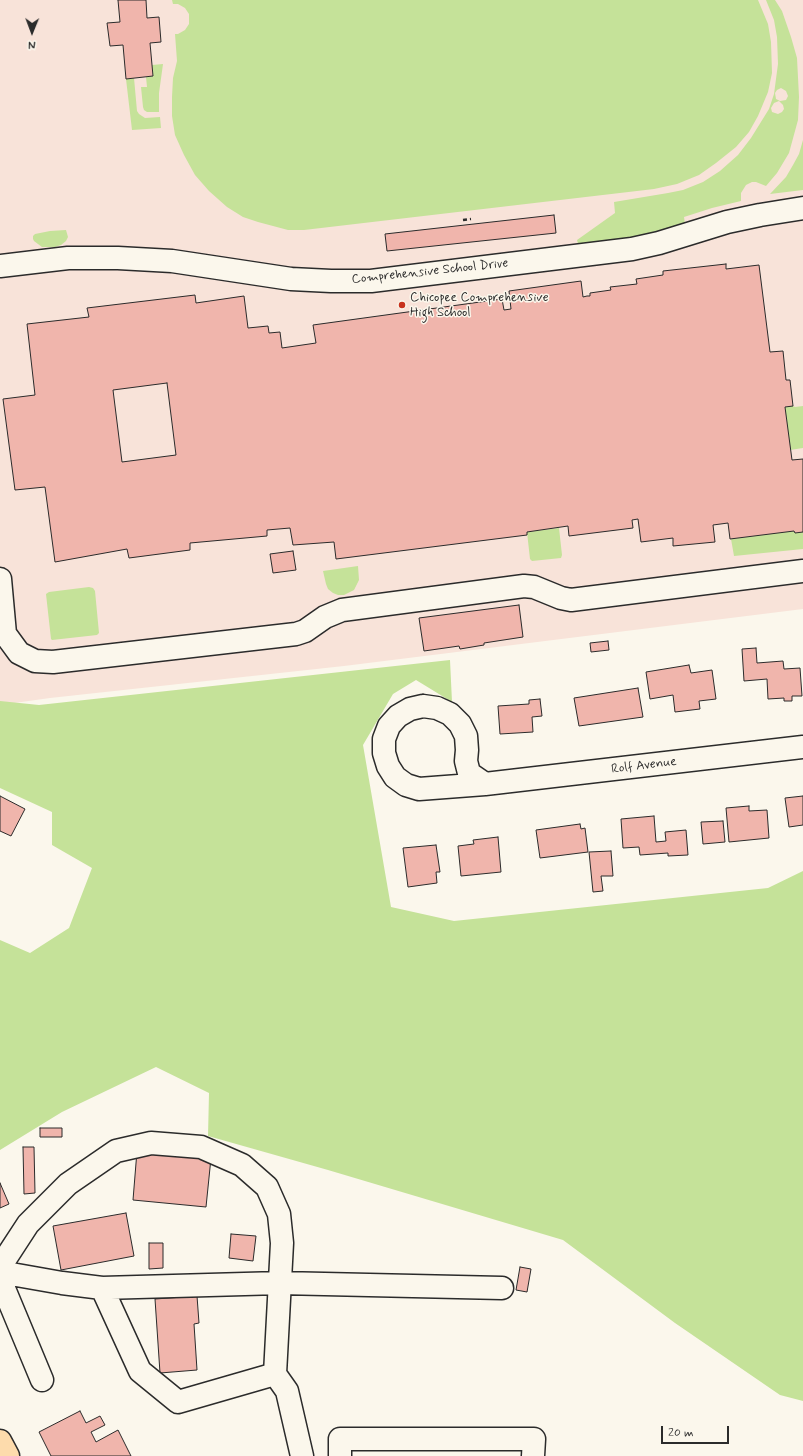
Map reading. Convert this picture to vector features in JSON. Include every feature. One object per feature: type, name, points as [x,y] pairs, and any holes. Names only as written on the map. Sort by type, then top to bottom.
[{"type":"main road","points":[[0,1441],[8,1456]]},
{"type":"street","name":"Comprehensive School Drive","points":[[0,266],[53,259],[98,258],[172,261],[291,279],[370,281],[632,249],[659,243],[727,222],[803,208]]},
{"type":"street","points":[[0,579],[2,630],[14,648],[26,658],[35,662],[53,662],[296,634],[305,631],[329,615],[342,610],[524,586],[534,587],[561,598],[571,600],[803,571]]},
{"type":"street","name":"Rolf Avenue","points":[[485,784],[469,773],[466,761],[468,750],[466,736],[460,724],[450,714],[437,708],[423,706],[410,709],[398,716],[389,726],[384,739],[384,753],[388,766],[395,777],[406,785],[419,789],[485,784],[803,747]]},
{"type":"street","points":[[0,1267],[28,1224],[68,1184],[116,1151],[151,1143],[201,1147],[242,1165],[267,1187],[278,1214],[282,1243],[275,1374],[287,1391],[302,1456]]},
{"type":"street","points":[[0,1272],[62,1283],[102,1288],[280,1283],[502,1288]]},
{"type":"street","points":[[0,1278],[42,1380]]},
{"type":"street","points":[[102,1288],[140,1371],[178,1402],[275,1374]]},
{"type":"street","points":[[340,1447],[534,1439],[533,1456]]},
{"type":"path","points":[[463,220],[471,219]]},
{"type":"shaded area","name":"Chicopee Comprehensive High School","points":[[0,0],[803,0],[803,609],[344,666],[50,698],[0,705]]},
{"type":"green space","points":[[172,0],[758,0],[768,24],[771,42],[772,73],[768,92],[758,116],[749,132],[736,147],[716,163],[699,175],[677,184],[654,189],[304,230],[288,230],[243,217],[227,207],[209,191],[195,175],[184,155],[175,135],[172,116],[172,97],[173,78],[177,61],[175,34],[185,30],[189,24],[189,14],[185,8],[178,4],[173,4]]},
{"type":"green space","points":[[766,0],[775,0],[782,11],[797,58],[799,97],[798,120],[789,153],[777,173],[766,186],[752,182],[746,185],[741,193],[741,201],[684,217],[685,224],[628,238],[578,244],[577,240],[615,213],[614,202],[683,190],[703,182],[720,171],[738,155],[751,138],[769,109],[774,94],[778,64],[777,37],[774,20]],"holes":[[[781,88],[786,91],[788,96],[786,100],[780,101],[776,99],[775,93]],[[779,101],[783,105],[784,109],[778,114],[772,112],[771,108],[774,103]]]},
{"type":"green space","points":[[163,64],[159,93],[159,112],[147,112],[143,107],[141,87],[147,87],[146,77],[153,76],[152,65]]},
{"type":"green space","points":[[134,78],[137,111],[145,118],[160,117],[161,128],[132,130],[126,79]]},
{"type":"green space","points":[[803,140],[803,190],[770,194],[786,177],[799,154]]},
{"type":"green space","points":[[66,230],[68,237],[66,241],[55,247],[42,247],[33,239],[35,234]]},
{"type":"green space","points":[[803,406],[803,448],[790,450],[785,407]]},
{"type":"green space","points":[[559,528],[561,558],[532,561],[530,559],[527,532]]},
{"type":"green space","points":[[794,531],[795,533],[803,532],[803,549],[734,556],[731,539]]},
{"type":"green space","points":[[358,566],[359,580],[354,590],[344,595],[338,595],[328,589],[323,571]]},
{"type":"green space","points":[[89,587],[93,588],[95,591],[99,633],[97,635],[52,640],[46,594],[49,592]]},
{"type":"green space","points":[[450,660],[452,702],[416,680],[393,694],[363,745],[391,907],[454,921],[768,888],[803,871],[803,1401],[780,1395],[675,1323],[563,1240],[208,1136],[209,1093],[156,1067],[62,1112],[0,1150],[0,940],[30,953],[69,928],[92,868],[52,845],[52,812],[0,788],[0,701],[39,705]]},
{"type":"building","points":[[118,0],[146,0],[147,18],[159,17],[161,42],[150,43],[153,76],[126,79],[123,45],[110,46],[107,23],[120,22]]},
{"type":"building","points":[[554,215],[556,233],[387,251],[385,234]]},
{"type":"building","name":"Chicopee Comprehensive High School","points":[[726,264],[726,269],[759,265],[770,352],[783,351],[786,380],[790,380],[793,406],[785,407],[792,460],[803,459],[803,532],[795,533],[794,531],[730,539],[728,523],[713,525],[715,542],[673,546],[673,538],[641,542],[638,519],[632,520],[633,528],[569,536],[568,526],[527,532],[527,535],[336,559],[334,542],[293,545],[290,528],[267,530],[267,536],[190,543],[190,550],[129,558],[127,549],[55,562],[45,487],[15,490],[3,399],[35,395],[27,324],[89,317],[87,308],[195,295],[196,303],[244,296],[248,328],[268,326],[269,333],[280,332],[282,348],[316,343],[313,325],[502,299],[504,310],[511,309],[509,291],[581,281],[583,297],[590,296],[590,293],[611,290],[610,287],[637,284],[636,279],[663,275],[663,271]],"holes":[[[167,383],[176,455],[122,462],[113,390]]]},
{"type":"building","points":[[293,551],[296,570],[273,573],[270,554]]},
{"type":"building","points":[[519,605],[523,637],[484,643],[484,645],[460,649],[459,646],[424,651],[419,618]]},
{"type":"building","points":[[608,641],[609,650],[591,652],[590,643]]},
{"type":"building","points":[[756,648],[757,663],[783,661],[784,669],[800,668],[802,696],[792,696],[792,701],[784,701],[784,698],[768,699],[767,679],[744,681],[742,649]]},
{"type":"building","points":[[689,665],[691,673],[712,670],[716,699],[699,701],[700,709],[675,712],[673,695],[650,699],[646,672]]},
{"type":"building","points":[[638,688],[643,717],[579,726],[574,698]]},
{"type":"building","points":[[540,699],[542,716],[532,717],[533,732],[500,734],[498,706],[529,704],[529,700]]},
{"type":"building","points":[[0,796],[25,809],[11,836],[0,831]]},
{"type":"building","points":[[803,796],[803,825],[789,827],[785,798]]},
{"type":"building","points":[[749,806],[749,811],[767,810],[769,838],[729,842],[726,808]]},
{"type":"building","points":[[654,816],[656,842],[666,841],[665,832],[686,830],[688,855],[668,856],[668,853],[640,855],[639,847],[623,848],[621,819]]},
{"type":"building","points":[[723,821],[725,842],[703,844],[701,822]]},
{"type":"building","points":[[580,824],[581,829],[585,828],[588,852],[540,858],[536,830]]},
{"type":"building","points":[[498,837],[501,872],[461,876],[458,846],[474,844],[473,840]]},
{"type":"building","points":[[436,845],[440,872],[436,872],[437,883],[408,887],[403,848]]},
{"type":"building","points":[[611,851],[613,876],[601,876],[603,891],[593,892],[589,852]]},
{"type":"building","points":[[40,1128],[62,1128],[62,1137],[40,1137]]},
{"type":"building","points":[[23,1147],[34,1147],[35,1193],[24,1194]]},
{"type":"building","points":[[137,1151],[211,1158],[206,1207],[133,1200]]},
{"type":"building","points":[[0,1183],[9,1204],[0,1208]]},
{"type":"building","points":[[126,1213],[134,1256],[61,1270],[53,1226]]},
{"type":"building","points":[[231,1234],[256,1236],[253,1261],[229,1258]]},
{"type":"building","points":[[149,1243],[163,1243],[163,1268],[149,1269]]},
{"type":"building","points":[[520,1267],[531,1269],[527,1292],[516,1290]]},
{"type":"building","points":[[197,1296],[199,1323],[194,1324],[197,1370],[160,1373],[155,1299]]},
{"type":"building","points":[[80,1411],[86,1423],[100,1416],[105,1425],[91,1432],[96,1442],[118,1430],[131,1456],[51,1456],[39,1432]]},
{"type":"place","name":"Chicopee Comprehensive High School","points":[[402,305]]}]
